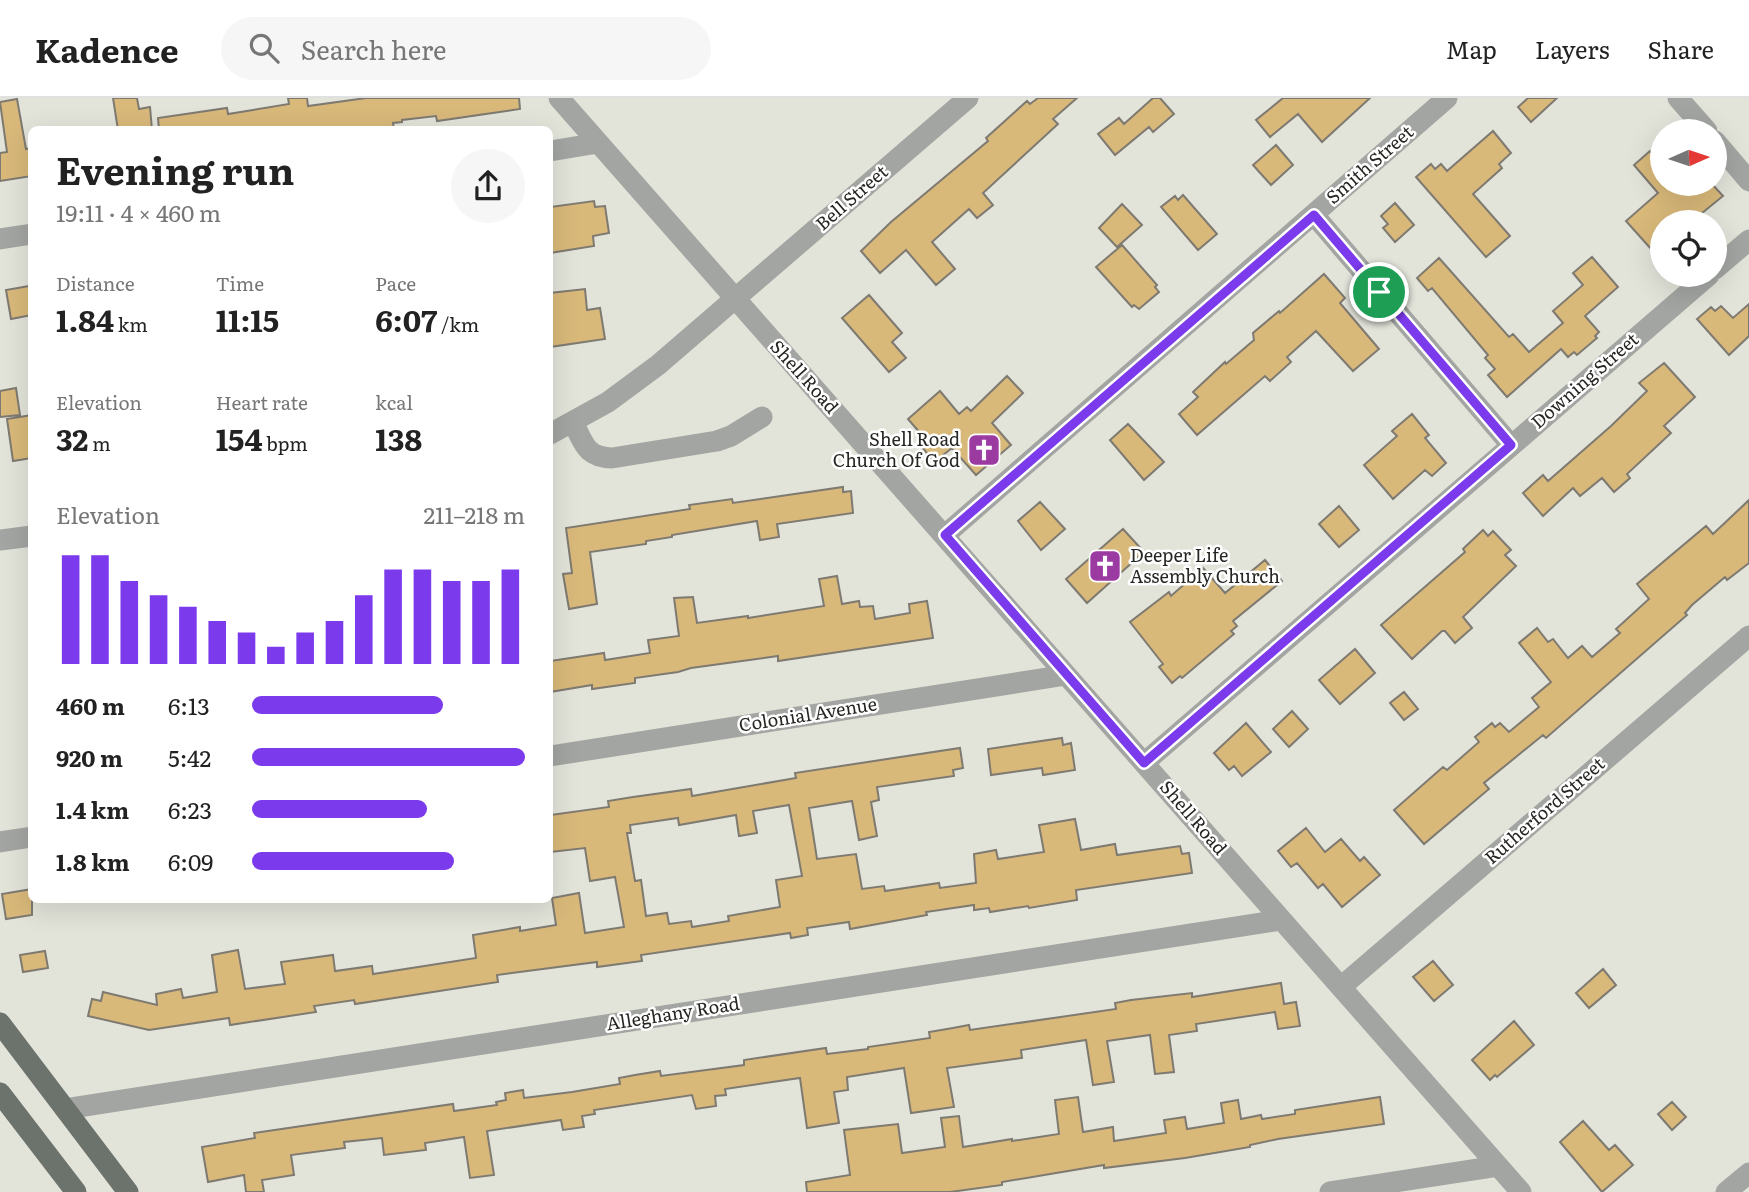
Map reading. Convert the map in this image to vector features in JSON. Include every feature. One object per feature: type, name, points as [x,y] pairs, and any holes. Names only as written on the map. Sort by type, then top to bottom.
[{"type":"main road","points":[[0,1023],[128,1192]]},
{"type":"main road","points":[[0,1093],[76,1192]]},
{"type":"street","name":"Shell Road","points":[[559,98],[1521,1192]]},
{"type":"street","name":"Bell Street","points":[[553,432],[634,384],[968,98]]},
{"type":"street","name":"Smith Street","points":[[945,535],[1447,98]]},
{"type":"street","points":[[1678,98],[1696,119]]},
{"type":"street","points":[[553,150],[598,143]]},
{"type":"street","points":[[1727,155],[1749,180]]},
{"type":"street","points":[[1314,215],[1511,445]]},
{"type":"street","points":[[0,239],[28,235]]},
{"type":"street","points":[[1727,259],[1749,240]]},
{"type":"street","name":"Downing Street","points":[[1144,763],[1695,287]]},
{"type":"street","points":[[573,422],[590,452],[598,457],[612,458],[717,441],[731,436],[762,417]]},
{"type":"street","points":[[0,540],[28,536]]},
{"type":"street","name":"Rutherford Street","points":[[1341,987],[1749,636]]},
{"type":"street","name":"Colonial Avenue","points":[[553,756],[1066,675]]},
{"type":"street","points":[[0,842],[28,838]]},
{"type":"street","name":"Alleghany Road","points":[[65,1109],[1281,920]]},
{"type":"street","points":[[1330,1192],[1498,1166]]},
{"type":"street","points":[[1726,1192],[1749,1172]]},
{"type":"building","points":[[113,98],[137,98],[139,109],[150,107],[152,126],[117,126]]},
{"type":"building","points":[[288,98],[307,98],[308,106],[366,98],[519,98],[520,109],[437,121],[436,116],[402,120],[393,123],[393,126],[159,126],[158,118],[227,108],[228,114],[289,104]]},
{"type":"building","points":[[1038,98],[1077,98],[1053,119],[1058,124],[983,193],[993,205],[977,218],[969,209],[932,242],[955,269],[936,285],[906,250],[880,273],[861,251],[891,222],[988,141],[986,138],[1027,101],[1030,104]]},
{"type":"building","points":[[1153,98],[1160,98],[1174,114],[1153,132],[1149,127],[1115,155],[1098,134],[1119,118],[1124,124]]},
{"type":"building","points":[[1283,98],[1370,98],[1322,142],[1298,114],[1270,137],[1256,120]]},
{"type":"building","points":[[1528,98],[1557,98],[1531,122],[1518,107]]},
{"type":"building","points":[[17,99],[28,149],[28,177],[0,181],[0,153],[7,152],[0,102]]},
{"type":"building","points":[[1493,131],[1511,153],[1499,164],[1502,168],[1473,194],[1510,236],[1486,257],[1416,177],[1431,164],[1435,169],[1441,164],[1447,171]]},
{"type":"building","points":[[1276,145],[1293,165],[1271,185],[1253,165]]},
{"type":"building","points":[[1650,151],[1650,184],[1634,165]]},
{"type":"building","points":[[1183,195],[1217,234],[1198,250],[1161,207],[1175,196],[1178,200]]},
{"type":"building","points":[[1655,196],[1723,196],[1706,210],[1650,210],[1650,248],[1626,221]]},
{"type":"building","points":[[594,201],[595,207],[605,206],[609,233],[593,236],[594,246],[553,253],[553,207]]},
{"type":"building","points":[[1395,203],[1414,225],[1395,242],[1383,228],[1388,224],[1381,216]]},
{"type":"building","points":[[1122,204],[1142,225],[1117,247],[1099,228]]},
{"type":"building","points":[[1122,245],[1157,285],[1155,287],[1159,292],[1139,309],[1134,305],[1132,307],[1096,267]]},
{"type":"building","points":[[1592,257],[1618,287],[1585,316],[1599,332],[1595,336],[1597,338],[1577,355],[1574,352],[1568,357],[1561,349],[1507,397],[1488,375],[1495,369],[1485,358],[1488,355],[1432,288],[1428,291],[1417,278],[1439,258],[1509,337],[1513,334],[1529,352],[1563,323],[1553,311],[1583,285],[1573,273]]},
{"type":"building","points":[[1324,274],[1345,298],[1340,303],[1379,349],[1353,371],[1316,331],[1287,357],[1291,362],[1270,381],[1265,376],[1197,435],[1179,414],[1198,397],[1193,392],[1254,340],[1253,333]]},
{"type":"building","points":[[28,287],[28,316],[11,319],[6,290]]},
{"type":"building","points":[[585,289],[587,310],[600,308],[605,339],[553,347],[553,293]]},
{"type":"building","points":[[869,295],[902,333],[892,342],[906,358],[889,372],[842,318]]},
{"type":"building","points":[[1749,304],[1749,336],[1729,355],[1697,319],[1711,307],[1715,311],[1721,306],[1733,318]]},
{"type":"building","points":[[1664,363],[1695,397],[1664,426],[1671,433],[1627,474],[1630,478],[1614,492],[1602,478],[1580,496],[1573,488],[1543,516],[1523,493],[1543,475],[1548,481],[1611,426],[1647,391],[1639,383]]},
{"type":"building","points":[[1007,376],[1023,393],[992,423],[1011,445],[976,475],[952,448],[934,462],[921,446],[927,441],[908,419],[940,391],[959,414],[967,407],[971,411]]},
{"type":"building","points":[[16,388],[20,415],[0,417],[0,391]]},
{"type":"building","points":[[1412,414],[1429,435],[1425,438],[1446,463],[1432,476],[1425,470],[1393,499],[1364,465],[1397,436],[1392,431]]},
{"type":"building","points":[[28,416],[28,459],[13,461],[7,419]]},
{"type":"building","points":[[1128,424],[1164,462],[1144,480],[1110,440]]},
{"type":"building","points":[[843,487],[843,492],[851,491],[853,513],[777,524],[779,537],[760,540],[757,521],[672,535],[646,541],[646,544],[590,552],[597,604],[569,609],[563,574],[572,573],[566,528],[690,509],[689,505],[732,499],[733,503]]},
{"type":"building","points":[[1749,500],[1749,563],[1727,580],[1725,577],[1692,605],[1685,613],[1687,615],[1546,738],[1543,735],[1484,783],[1489,789],[1424,844],[1394,810],[1443,767],[1447,770],[1479,742],[1475,737],[1492,723],[1495,727],[1500,723],[1509,732],[1539,707],[1532,698],[1551,682],[1519,643],[1537,628],[1548,642],[1553,639],[1568,658],[1582,646],[1592,657],[1620,633],[1616,629],[1649,599],[1637,584],[1706,526],[1713,534]]},
{"type":"building","points":[[1040,502],[1065,529],[1041,550],[1018,521]]},
{"type":"building","points":[[1339,506],[1359,530],[1339,547],[1319,524]]},
{"type":"building","name":"Deeper Life Assembly Church","points":[[1123,529],[1144,552],[1087,603],[1066,579]]},
{"type":"building","points":[[1483,530],[1488,536],[1493,531],[1511,550],[1505,555],[1516,566],[1463,617],[1472,628],[1455,643],[1442,631],[1412,659],[1381,625],[1465,552],[1463,549]]},
{"type":"building","points":[[1265,560],[1282,581],[1233,621],[1237,626],[1231,631],[1234,634],[1182,678],[1180,676],[1172,683],[1159,667],[1163,664],[1130,622],[1169,592],[1171,596],[1203,568],[1225,593]]},
{"type":"building","points":[[837,576],[842,604],[859,601],[860,607],[873,606],[875,619],[910,613],[909,604],[927,601],[933,638],[778,661],[778,656],[691,668],[635,678],[635,683],[592,689],[592,685],[553,692],[553,661],[604,653],[605,660],[650,653],[648,640],[679,636],[674,598],[693,597],[697,623],[748,618],[824,606],[819,579]]},
{"type":"building","points":[[1355,649],[1375,673],[1340,704],[1319,680]]},
{"type":"building","points":[[1404,692],[1418,709],[1404,720],[1390,703]]},
{"type":"building","points":[[1292,711],[1308,729],[1289,747],[1273,729]]},
{"type":"building","points":[[1246,723],[1271,752],[1242,776],[1234,766],[1229,770],[1214,753]]},
{"type":"building","points":[[1062,738],[1063,745],[1071,743],[1075,770],[1043,775],[1042,768],[991,775],[988,749]]},
{"type":"building","points":[[960,748],[963,768],[953,770],[954,776],[877,787],[879,800],[871,802],[877,836],[859,840],[852,801],[809,808],[817,859],[856,854],[862,889],[884,886],[885,891],[939,883],[940,888],[976,883],[974,854],[996,850],[998,859],[1044,852],[1039,825],[1075,819],[1081,850],[1115,844],[1117,855],[1180,846],[1182,854],[1189,853],[1192,873],[1076,890],[1077,900],[1029,908],[990,912],[989,908],[974,910],[974,905],[926,912],[927,915],[850,929],[849,922],[807,928],[808,935],[791,938],[790,933],[641,955],[642,961],[597,967],[597,962],[497,975],[498,982],[355,1004],[354,1000],[314,1006],[316,1012],[230,1025],[229,1018],[149,1030],[88,1016],[92,999],[101,1001],[103,992],[157,1005],[156,994],[181,989],[183,998],[217,992],[212,955],[238,950],[245,989],[285,984],[281,962],[333,955],[335,971],[372,966],[373,974],[476,958],[473,935],[520,927],[520,931],[556,925],[553,898],[579,893],[585,933],[624,927],[615,877],[590,881],[585,848],[553,852],[553,815],[609,807],[608,801],[691,789],[692,796],[796,778],[795,773]],"holes":[[[789,805],[802,876],[776,880],[780,907],[728,916],[729,921],[692,927],[691,921],[669,924],[667,913],[646,916],[641,880],[635,881],[627,833],[631,833],[630,825],[678,818],[679,825],[736,815],[739,836],[757,833],[753,811]]]},
{"type":"building","points":[[1306,828],[1325,852],[1341,839],[1360,861],[1364,857],[1380,875],[1342,907],[1323,884],[1318,888],[1297,863],[1291,867],[1278,851]]},
{"type":"building","points":[[28,890],[32,915],[6,919],[2,894]]},
{"type":"building","points":[[45,951],[48,968],[23,972],[20,955]]},
{"type":"building","points":[[1433,961],[1453,985],[1434,1001],[1413,977]]},
{"type":"building","points":[[1603,969],[1616,985],[1589,1008],[1576,993]]},
{"type":"building","points":[[1281,983],[1284,1004],[1296,1002],[1300,1026],[1278,1029],[1275,1012],[1196,1024],[1197,1031],[1169,1035],[1174,1072],[1155,1074],[1150,1035],[1107,1041],[1114,1082],[1093,1085],[1086,1040],[1021,1050],[1022,1058],[947,1068],[954,1107],[911,1113],[904,1068],[847,1077],[848,1090],[834,1092],[839,1123],[807,1128],[800,1078],[725,1089],[726,1095],[715,1096],[716,1106],[696,1109],[692,1095],[594,1110],[595,1114],[582,1116],[584,1127],[563,1130],[561,1120],[487,1131],[494,1175],[470,1178],[464,1137],[425,1143],[426,1150],[384,1155],[382,1138],[344,1142],[345,1148],[291,1155],[294,1175],[262,1180],[264,1192],[246,1192],[244,1175],[208,1182],[202,1147],[255,1138],[254,1133],[453,1104],[454,1111],[497,1105],[496,1102],[506,1100],[505,1093],[523,1090],[524,1098],[572,1092],[620,1084],[619,1078],[660,1071],[661,1076],[744,1065],[744,1060],[826,1048],[827,1054],[868,1049],[930,1038],[929,1032],[969,1025],[970,1030],[1116,1009],[1115,1003],[1131,1000],[1192,993],[1192,997]]},
{"type":"building","points":[[1514,1021],[1534,1045],[1490,1080],[1472,1060]]},
{"type":"building","points":[[1078,1097],[1083,1132],[1113,1127],[1114,1141],[1166,1133],[1164,1120],[1185,1117],[1187,1129],[1224,1123],[1221,1103],[1238,1100],[1241,1119],[1261,1115],[1262,1119],[1295,1114],[1295,1110],[1380,1097],[1384,1124],[1278,1139],[1250,1147],[1185,1158],[1104,1168],[1104,1165],[950,1192],[807,1192],[806,1182],[850,1175],[844,1130],[898,1124],[902,1153],[945,1147],[941,1118],[959,1116],[963,1147],[1012,1141],[1059,1134],[1055,1100]]},
{"type":"building","points":[[1672,1102],[1686,1117],[1672,1130],[1658,1114]]},
{"type":"building","points":[[1583,1121],[1609,1150],[1615,1145],[1633,1165],[1602,1192],[1560,1142]]},
{"type":"place","name":"Shell Road Church Of God","points":[[984,450]]},
{"type":"place","name":"Deeper Life Assembly Church","points":[[1105,566]]},
{"type":"route","points":[[1314,215],[1379,292],[1511,445],[1144,763],[945,535],[1314,215]]}]
